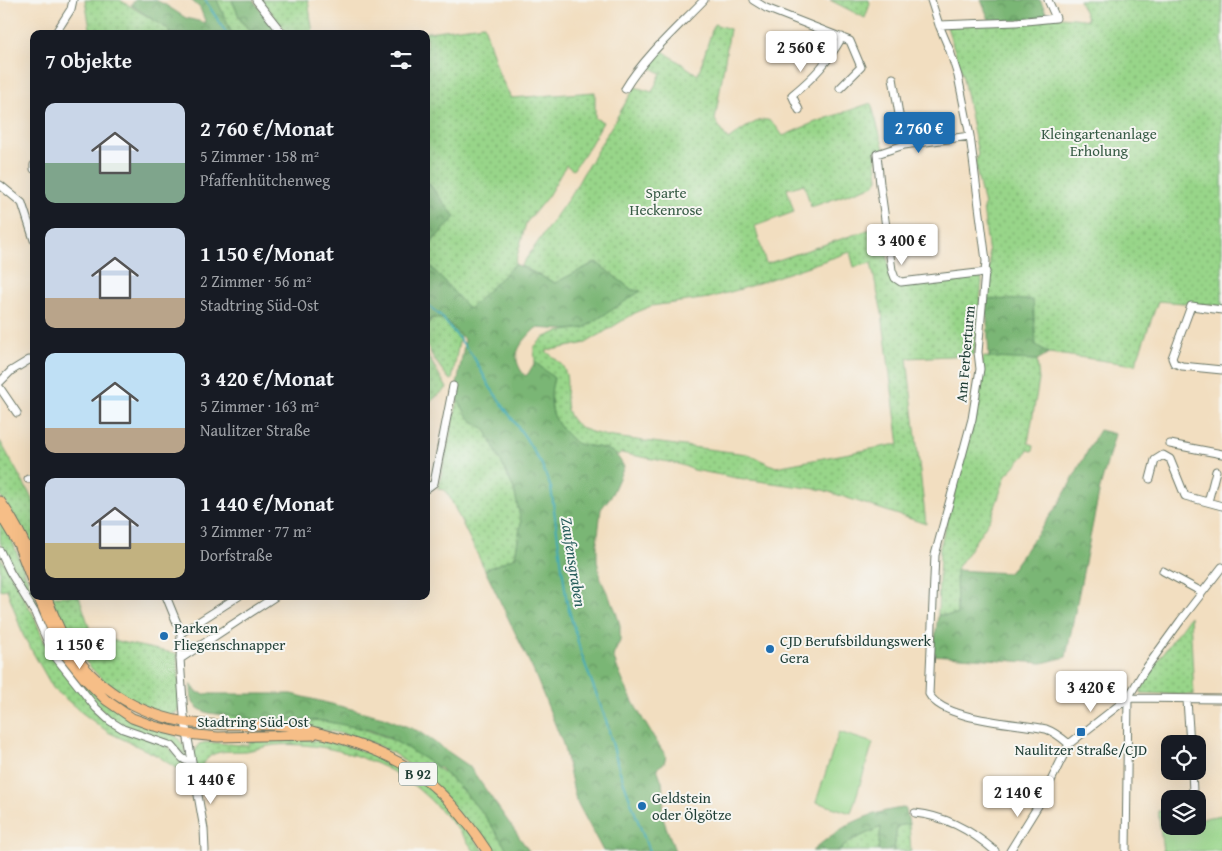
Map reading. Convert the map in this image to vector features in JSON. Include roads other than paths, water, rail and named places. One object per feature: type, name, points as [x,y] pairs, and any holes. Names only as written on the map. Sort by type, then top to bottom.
[{"type":"main road","points":[[0,501],[14,522],[30,554]]},
{"type":"main road","points":[[0,514],[18,544],[30,576]]},
{"type":"main road","name":"Stadtring Süd-Ost","points":[[40,600],[53,632],[67,657],[83,677],[106,700],[132,718],[154,726],[187,734],[218,737],[323,734]]},
{"type":"main road","name":"Stadtring Süd-Ost","points":[[48,600],[70,647],[91,674],[105,687],[132,705],[160,716],[185,722],[224,726],[294,727],[342,738],[380,752],[400,761],[435,786],[454,806],[488,851]]},
{"type":"street","points":[[58,30],[71,9],[73,0]]},
{"type":"street","points":[[256,0],[280,30]]},
{"type":"street","points":[[625,89],[631,79],[704,0]]},
{"type":"street","points":[[753,0],[766,8],[850,41],[861,67],[840,88]]},
{"type":"street","name":"Am Ferberturm","points":[[932,0],[958,76],[970,136],[985,246],[986,272],[978,352],[980,369],[972,419],[935,555],[929,694],[932,700],[939,705],[969,716],[999,723],[1047,729],[1057,734],[1069,744]]},
{"type":"street","points":[[939,25],[1016,22],[1056,18],[1048,0]]},
{"type":"street","points":[[799,110],[792,95],[812,78],[831,56],[842,37]]},
{"type":"street","points":[[894,78],[904,145]]},
{"type":"street","points":[[970,136],[904,145],[877,154],[880,184],[892,270],[895,278],[901,282],[986,272]]},
{"type":"street","points":[[0,185],[22,203],[30,228]]},
{"type":"street","points":[[1222,310],[1191,306],[1172,358],[1174,363],[1182,366],[1222,370]]},
{"type":"street","points":[[0,382],[11,371],[30,360]]},
{"type":"street","points":[[430,486],[434,484],[453,386]]},
{"type":"street","points":[[0,388],[17,413]]},
{"type":"street","points":[[1170,444],[1222,454]]},
{"type":"street","points":[[1150,479],[1155,460],[1162,455],[1166,456],[1170,459],[1186,496],[1222,506]]},
{"type":"street","points":[[1208,502],[1216,471]]},
{"type":"street","points":[[0,551],[10,572],[35,613],[53,654],[96,708],[110,721],[123,729],[172,746],[185,762],[192,762]]},
{"type":"street","points":[[1010,851],[1041,801],[1069,744],[1128,698],[1144,671],[1222,567]]},
{"type":"street","points":[[1163,571],[1202,592]]},
{"type":"street","points":[[168,600],[181,633],[180,659],[185,722],[204,830],[205,851]]},
{"type":"street","points":[[181,633],[233,600]]},
{"type":"street","points":[[180,659],[270,600]]},
{"type":"street","points":[[1128,698],[1222,699]]},
{"type":"street","points":[[1126,851],[1128,698]]},
{"type":"street","points":[[1188,700],[1190,735]]},
{"type":"street","points":[[915,813],[960,826],[995,851]]},
{"type":"waterway","name":"Zaufensgraben","points":[[205,0],[224,30]]},
{"type":"waterway","name":"Zaufensgraben","points":[[430,307],[441,316],[473,356],[490,387],[542,465],[551,488],[567,603],[581,653],[606,720],[619,769],[649,851]]},
{"type":"place","name":"Parken Fliegenschnapper","points":[[164,636]]},
{"type":"place","name":"CJD Berufsbildungswerk Gera","points":[[770,649]]},
{"type":"place","name":"Naulitzer Straße/CJD","points":[[1081,732]]},
{"type":"place","name":"Geldstein oder Ölgötze","points":[[642,806]]},
{"type":"park label","name":"Kleingartenanlage Erholung","points":[[1099,142]]},
{"type":"park label","name":"Sparte Heckenrose","points":[[666,200]]}]
